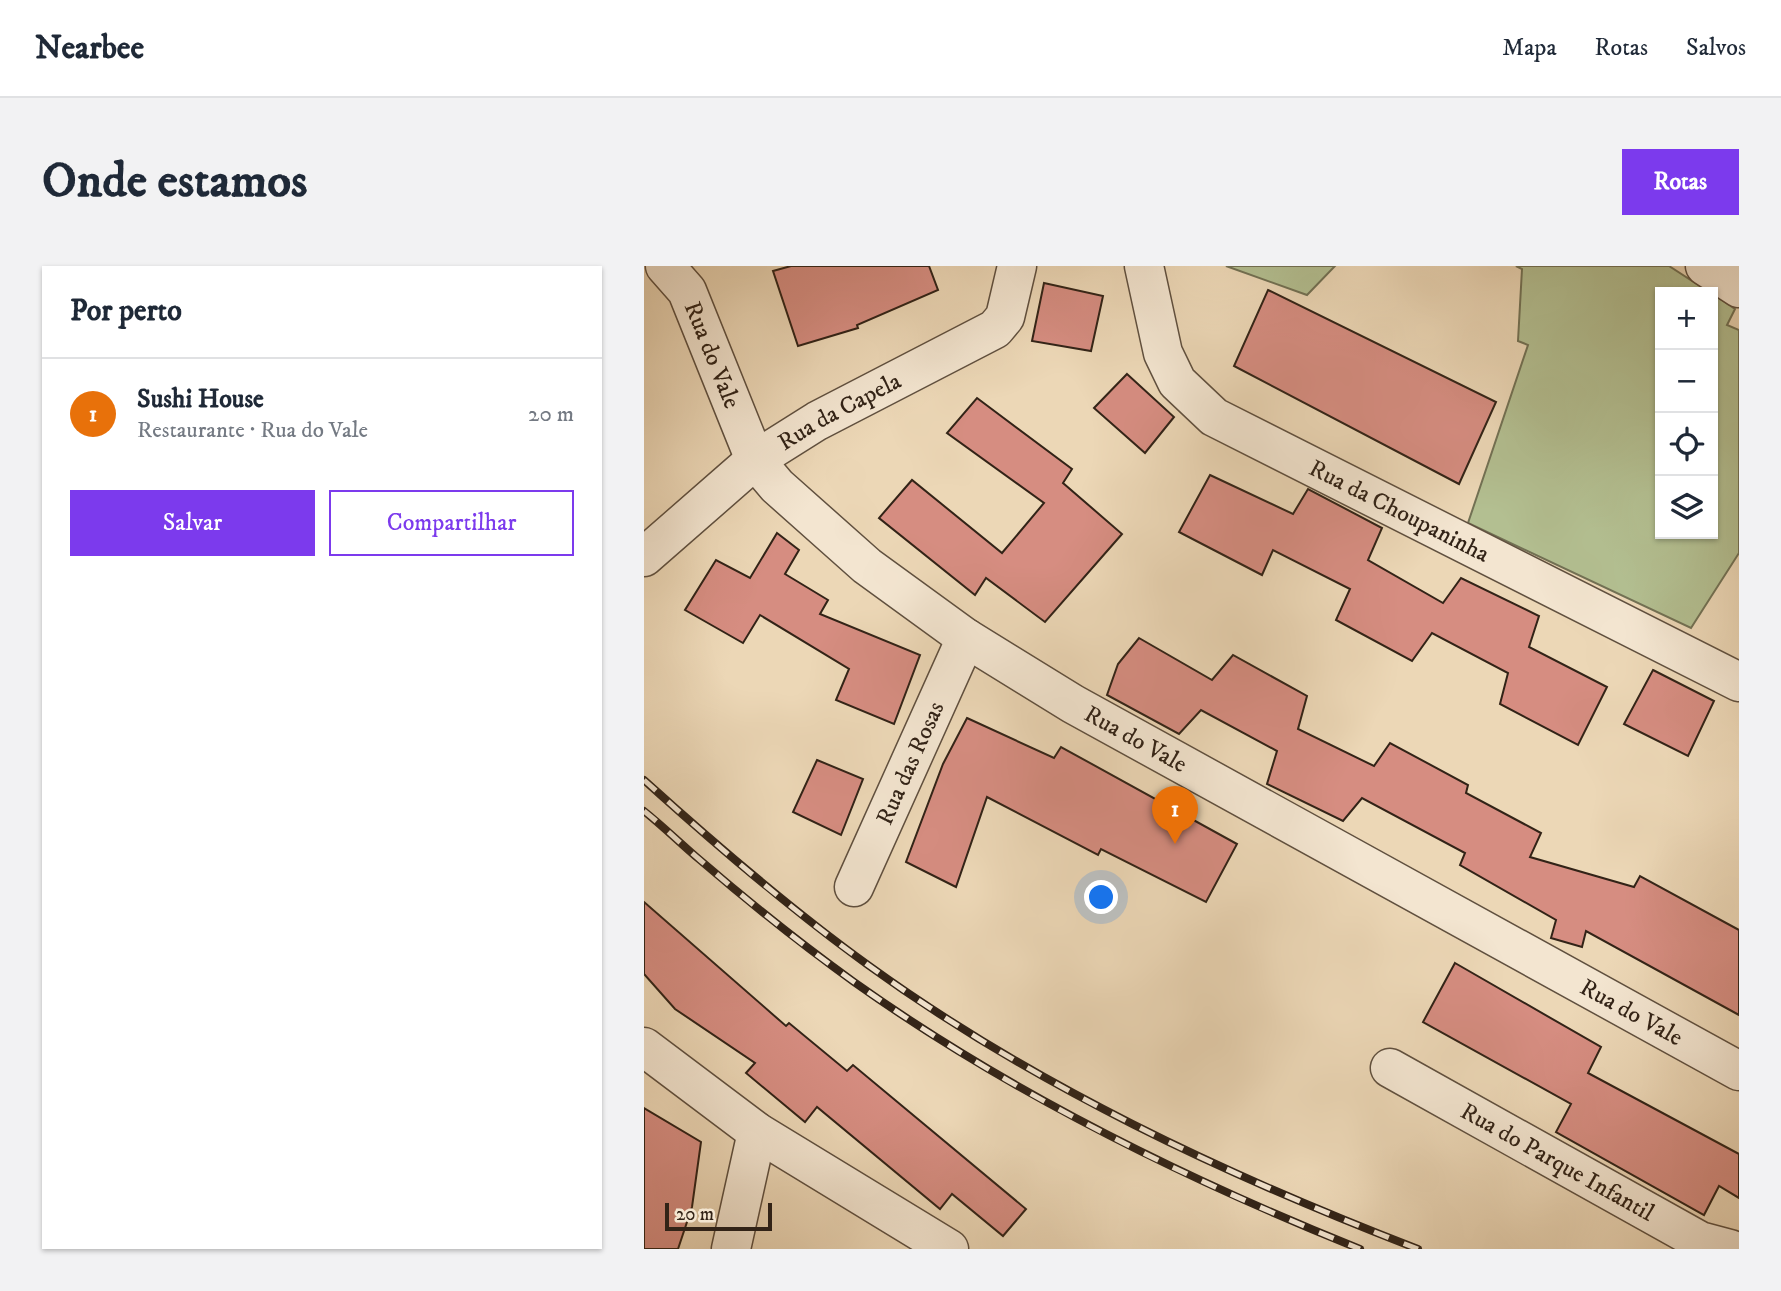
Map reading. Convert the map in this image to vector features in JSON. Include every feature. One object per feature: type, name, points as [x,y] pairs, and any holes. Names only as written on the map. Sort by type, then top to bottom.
[{"type":"street","name":"Rua do Vale","points":[[665,266],[687,291],[755,460],[777,486],[867,566],[966,638],[1073,704],[1739,1071]]},
{"type":"street","name":"Rua da Capela","points":[[644,557],[755,460],[817,421],[995,329],[1005,317],[1017,266]]},
{"type":"street","name":"Rua da Choupaninha","points":[[1144,266],[1163,353],[1177,382],[1214,417],[1739,682]]},
{"type":"street","points":[[1705,266],[1739,288]]},
{"type":"street","name":"Rua das Rosas","points":[[854,887],[966,638]]},
{"type":"street","points":[[644,1047],[757,1132],[948,1249]]},
{"type":"street","name":"Rua do Parque Infantil","points":[[1390,1068],[1700,1241],[1730,1249]]},
{"type":"street","points":[[731,1249],[757,1132]]},
{"type":"green space","points":[[1226,266],[1335,266],[1307,295]]},
{"type":"green space","points":[[1516,266],[1669,266],[1701,287],[1655,287],[1655,539],[1718,539],[1718,297],[1735,309],[1727,325],[1739,330],[1739,553],[1691,628],[1468,523],[1528,345],[1518,341],[1522,269]]},
{"type":"building","points":[[791,266],[929,266],[938,290],[857,325],[858,328],[798,346],[773,271]]},
{"type":"building","points":[[1044,283],[1103,296],[1091,351],[1032,341]]},
{"type":"building","points":[[1268,290],[1496,402],[1459,484],[1234,366]]},
{"type":"building","points":[[1127,374],[1174,417],[1145,453],[1094,408]]},
{"type":"building","points":[[977,398],[1072,469],[1063,483],[1122,534],[1045,622],[986,578],[975,595],[879,518],[912,480],[1002,553],[1044,503],[947,433]]},
{"type":"building","points":[[1210,475],[1293,514],[1308,489],[1382,528],[1368,560],[1443,603],[1461,578],[1539,616],[1529,647],[1607,687],[1578,745],[1500,704],[1508,673],[1432,633],[1412,661],[1336,620],[1350,589],[1273,550],[1262,575],[1179,532]]},
{"type":"building","points":[[777,533],[799,550],[785,574],[828,600],[820,614],[920,655],[894,724],[836,700],[849,669],[760,615],[743,643],[685,610],[716,560],[750,578]]},
{"type":"building","points":[[1139,638],[1212,680],[1233,655],[1307,696],[1298,729],[1374,766],[1390,743],[1468,785],[1466,793],[1541,833],[1530,857],[1634,887],[1640,876],[1739,930],[1739,1015],[1586,931],[1582,947],[1551,938],[1556,920],[1460,865],[1465,853],[1362,798],[1343,821],[1267,784],[1277,751],[1201,710],[1179,734],[1107,695],[1118,664]]},
{"type":"building","points":[[1653,670],[1714,701],[1688,756],[1624,724]]},
{"type":"building","points":[[967,718],[1054,758],[1061,747],[1237,844],[1206,902],[1101,849],[1098,855],[987,797],[956,887],[906,862],[943,764]]},
{"type":"building","points":[[817,760],[863,779],[841,835],[793,812]]},
{"type":"building","points":[[644,902],[786,1026],[789,1023],[847,1071],[853,1065],[1026,1209],[1003,1236],[952,1194],[940,1209],[817,1107],[805,1122],[746,1073],[755,1063],[675,1009],[644,974]]},
{"type":"building","points":[[1455,963],[1601,1047],[1588,1073],[1739,1154],[1739,1198],[1719,1186],[1704,1215],[1556,1132],[1571,1104],[1423,1022]]},
{"type":"building","points":[[644,1108],[701,1142],[692,1207],[678,1249],[644,1249]]},
{"type":"railway","points":[[644,780],[753,876],[810,921],[868,965],[997,1050],[1065,1089],[1204,1159],[1346,1221],[1418,1249]]},
{"type":"railway","points":[[644,811],[738,892],[815,953],[974,1061],[1036,1097],[1163,1163],[1360,1249]]},
{"type":"place","name":"Sushi House","points":[[1175,844]]}]
